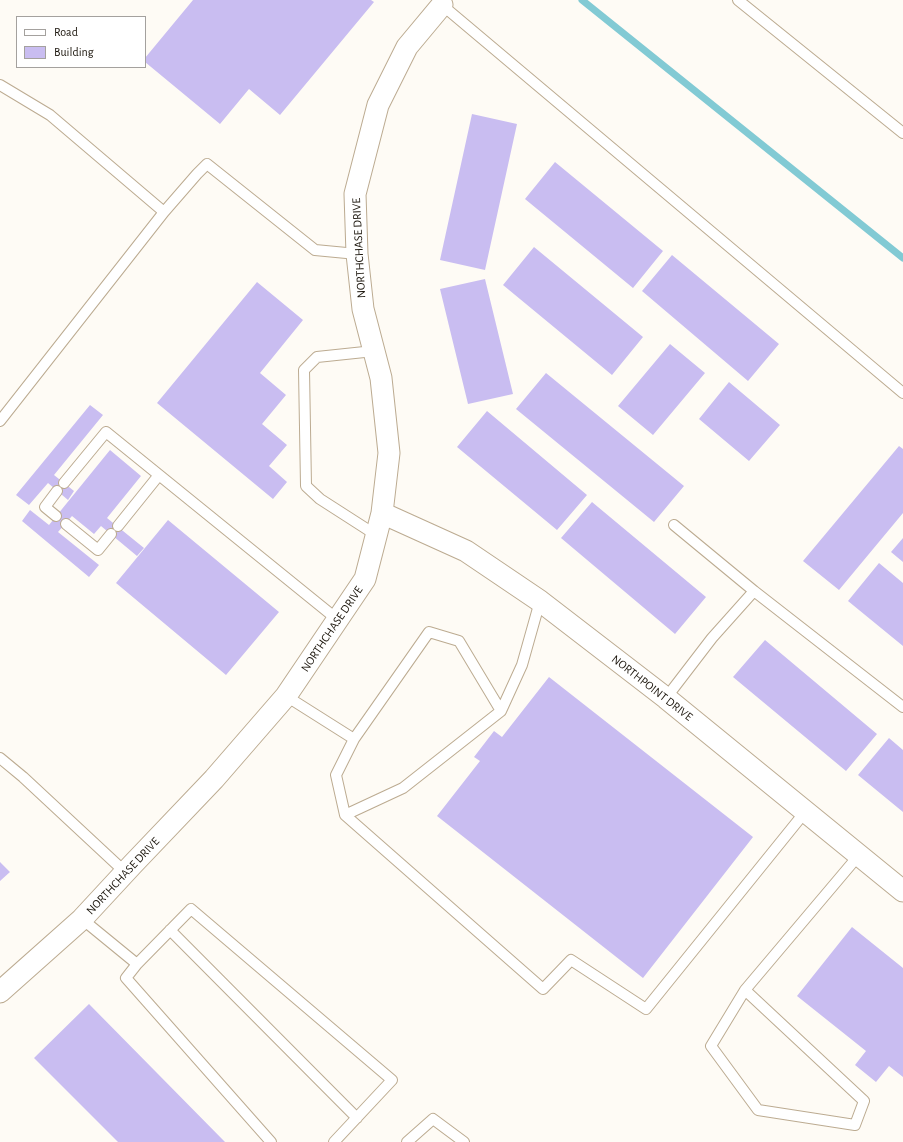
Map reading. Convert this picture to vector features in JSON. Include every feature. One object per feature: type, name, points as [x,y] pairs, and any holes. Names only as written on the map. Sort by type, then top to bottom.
[{"type":"street","name":"NORTHCHASE DRIVE","points":[[0,992],[82,919],[214,779],[286,696],[365,579],[382,513],[389,453],[381,378],[363,309],[357,254],[355,194],[378,105],[407,47],[442,5]]},
{"type":"street","name":"NORTHPOINT DRIVE","points":[[382,513],[466,551],[540,601],[666,698],[903,891]]},
{"type":"lane","points":[[738,0],[903,133]]},
{"type":"lane","points":[[442,5],[903,393]]},
{"type":"lane","points":[[0,85],[50,115],[164,212]]},
{"type":"lane","points":[[0,421],[164,212],[196,174],[207,164],[315,250],[357,254]]},
{"type":"lane","points":[[374,351],[317,357],[304,370],[306,486],[320,499],[376,535]]},
{"type":"lane","points":[[56,516],[45,507],[106,432],[338,620]]},
{"type":"lane","points":[[118,526],[159,475]]},
{"type":"lane","points":[[66,524],[98,550],[111,534]]},
{"type":"lane","points":[[674,525],[754,591],[903,707]]},
{"type":"lane","points":[[666,698],[712,638],[754,591]]},
{"type":"lane","points":[[345,815],[403,788],[501,711],[522,665],[540,601]]},
{"type":"lane","points":[[501,711],[459,641],[429,632],[354,739],[336,775],[345,815],[543,989],[571,960],[646,1009],[805,812]]},
{"type":"lane","points":[[286,696],[354,739]]},
{"type":"lane","points":[[0,758],[23,777],[125,872]]},
{"type":"lane","points":[[745,990],[864,1101],[855,1125],[758,1110],[710,1046],[745,990],[859,855]]},
{"type":"lane","points":[[271,1142],[126,978],[137,964],[191,909],[392,1080],[334,1142]]},
{"type":"lane","points":[[82,919],[137,964]]},
{"type":"lane","points":[[170,930],[357,1118]]},
{"type":"lane","points":[[407,1142],[433,1119],[464,1142]]},
{"type":"building","points":[[193,0],[371,0],[374,2],[280,115],[249,89],[220,124],[146,63],[146,57]]},
{"type":"building","points":[[472,114],[517,124],[485,270],[440,260]]},
{"type":"building","points":[[555,162],[663,251],[633,288],[525,199]]},
{"type":"building","points":[[534,247],[643,337],[612,375],[503,285]]},
{"type":"building","points":[[672,255],[779,344],[748,381],[642,291]]},
{"type":"building","points":[[485,279],[513,394],[468,404],[440,289]]},
{"type":"building","points":[[257,282],[303,320],[260,373],[286,395],[262,424],[287,445],[269,466],[287,482],[273,499],[157,403]]},
{"type":"building","points":[[670,344],[705,373],[653,435],[618,406]]},
{"type":"building","points":[[546,373],[684,486],[654,522],[516,409]]},
{"type":"building","points":[[729,382],[780,425],[749,461],[699,419]]},
{"type":"building","points":[[90,405],[103,415],[54,475],[74,491],[68,500],[48,483],[29,505],[16,495]]},
{"type":"building","points":[[487,411],[587,495],[557,530],[457,447]]},
{"type":"building","points":[[899,446],[903,449],[903,513],[839,590],[803,561]]},
{"type":"building","points":[[110,450],[141,476],[107,518],[144,548],[137,556],[101,526],[94,534],[72,516],[58,532],[99,565],[89,577],[22,521],[30,510],[49,525]]},
{"type":"building","points":[[592,502],[706,597],[675,634],[561,538]]},
{"type":"building","points":[[168,520],[279,612],[226,675],[116,583]]},
{"type":"building","points":[[903,538],[903,562],[891,552]]},
{"type":"building","points":[[879,563],[903,583],[903,646],[848,601]]},
{"type":"building","points":[[765,640],[877,734],[846,771],[733,677]]},
{"type":"building","points":[[549,677],[753,837],[643,978],[437,816],[480,761],[474,757],[494,731],[502,737]]},
{"type":"building","points":[[889,738],[903,750],[903,812],[858,775]]},
{"type":"building","points":[[0,862],[10,872],[0,881]]},
{"type":"building","points":[[852,927],[903,968],[903,1077],[889,1066],[876,1082],[855,1065],[866,1051],[797,996]]},
{"type":"building","points":[[89,1004],[225,1142],[118,1142],[34,1058]]},
{"type":"waterway","points":[[582,0],[903,258]]}]
